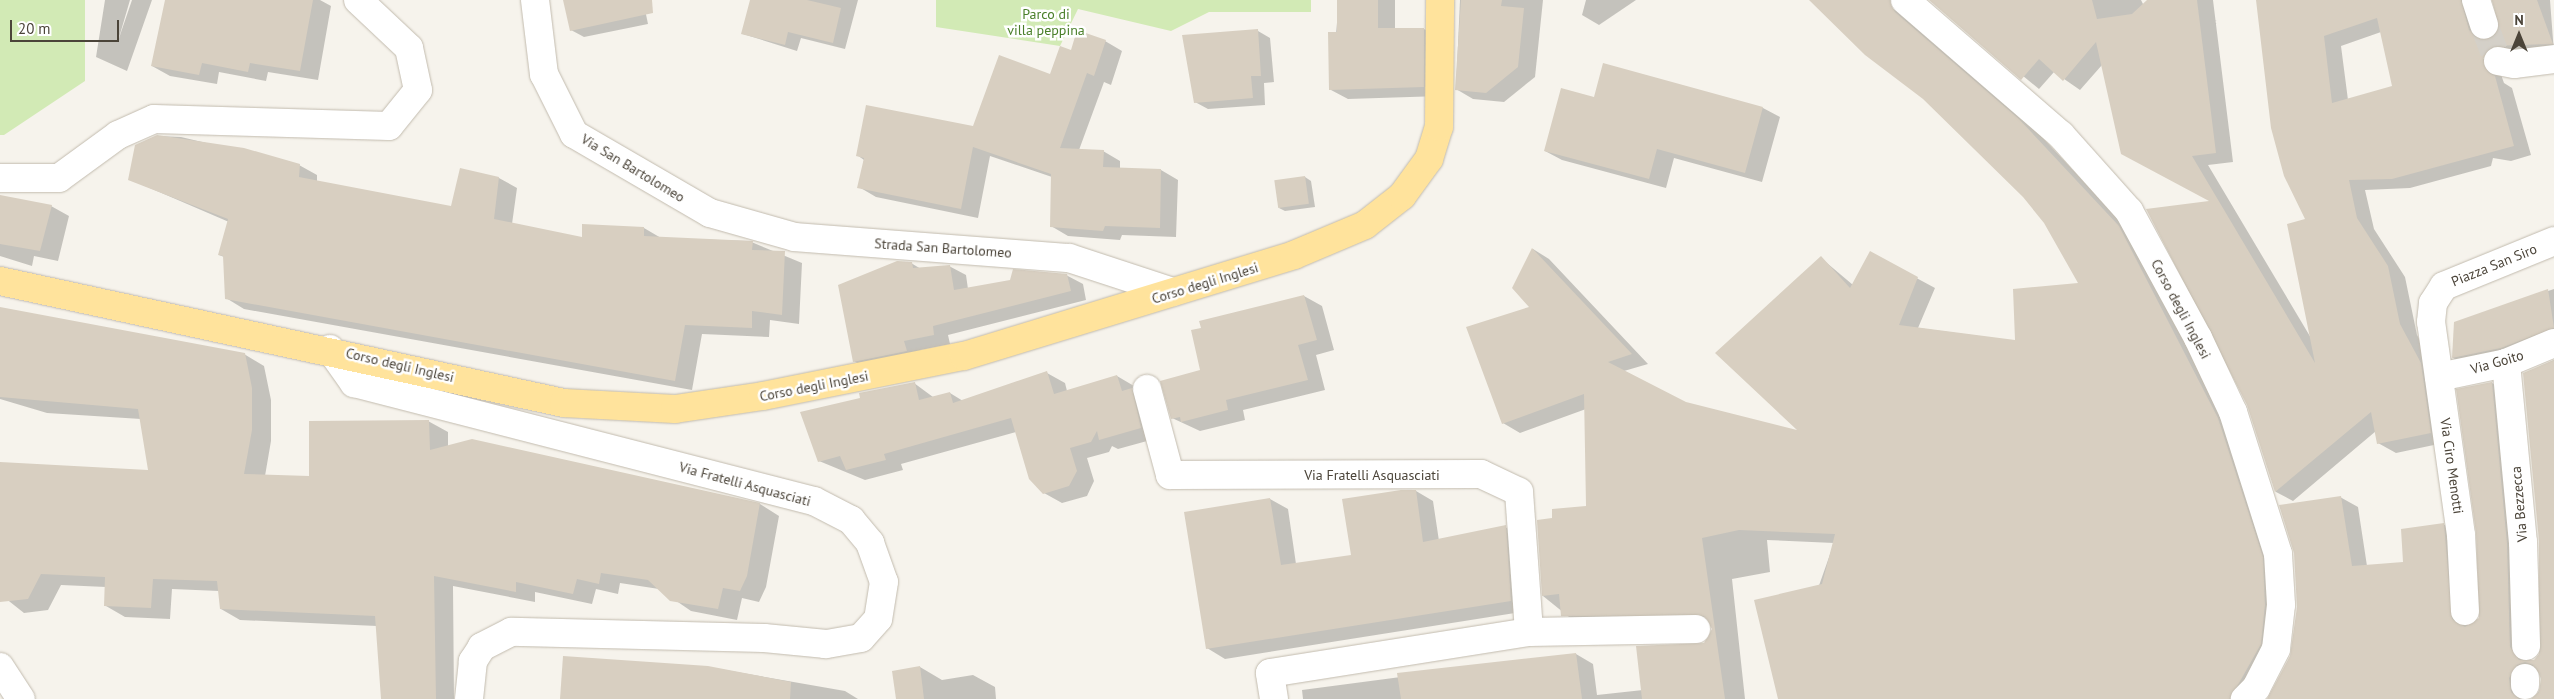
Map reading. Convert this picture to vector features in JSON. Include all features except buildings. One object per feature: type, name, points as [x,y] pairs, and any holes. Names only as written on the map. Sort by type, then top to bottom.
[{"type":"main road","name":"Corso degli Inglesi","points":[[0,281],[330,349],[564,403],[674,409],[964,356],[1311,250],[1365,225],[1402,196],[1429,159],[1439,127],[1440,0]]},
{"type":"street","points":[[0,178],[59,178],[118,136],[154,119],[388,126],[418,90],[409,48],[358,0]]},
{"type":"street","name":"Via San Bartolomeo","points":[[535,0],[544,74],[574,134],[710,213]]},
{"type":"street","name":"Corso degli Inglesi","points":[[1905,0],[2061,136],[2128,211],[2198,338],[2233,412],[2278,554],[2281,605],[2276,649],[2256,688],[2245,699]]},
{"type":"street","points":[[2498,61],[2514,64],[2554,59]]},
{"type":"street","name":"Strada San Bartolomeo","points":[[710,213],[795,237],[1069,258],[1173,292]]},
{"type":"street","name":"Piazza San Siro","points":[[2431,322],[2433,303],[2444,286],[2554,241]]},
{"type":"street","name":"Via Ciro Menotti","points":[[2431,322],[2461,535],[2465,611]]},
{"type":"street","name":"Via Goito","points":[[2439,377],[2506,363],[2554,343]]},
{"type":"street","name":"Via Fratelli Asquasciati","points":[[330,349],[354,383],[814,502],[851,520],[870,543],[884,582],[878,619],[861,638],[826,644],[764,638],[511,632],[482,647],[473,661],[469,699]]},
{"type":"street","name":"Via Bezzecca","points":[[2506,363],[2523,542],[2526,646]]},
{"type":"street","name":"Via Fratelli Asquasciati","points":[[1146,389],[1170,475],[1481,474],[1519,492],[1529,632]]},
{"type":"street","points":[[1274,699],[1270,673],[1529,632],[1696,629]]},
{"type":"street","points":[[0,667],[21,699]]},
{"type":"green space","points":[[0,0],[85,0],[85,81],[4,135],[0,135]]},
{"type":"green space","name":"Parco di villa peppina","points":[[936,0],[1311,0],[1311,12],[1209,12],[1171,31],[1078,9],[1060,46],[936,27]]},
{"type":"tunnel","points":[[2484,25],[2498,61]]}]
